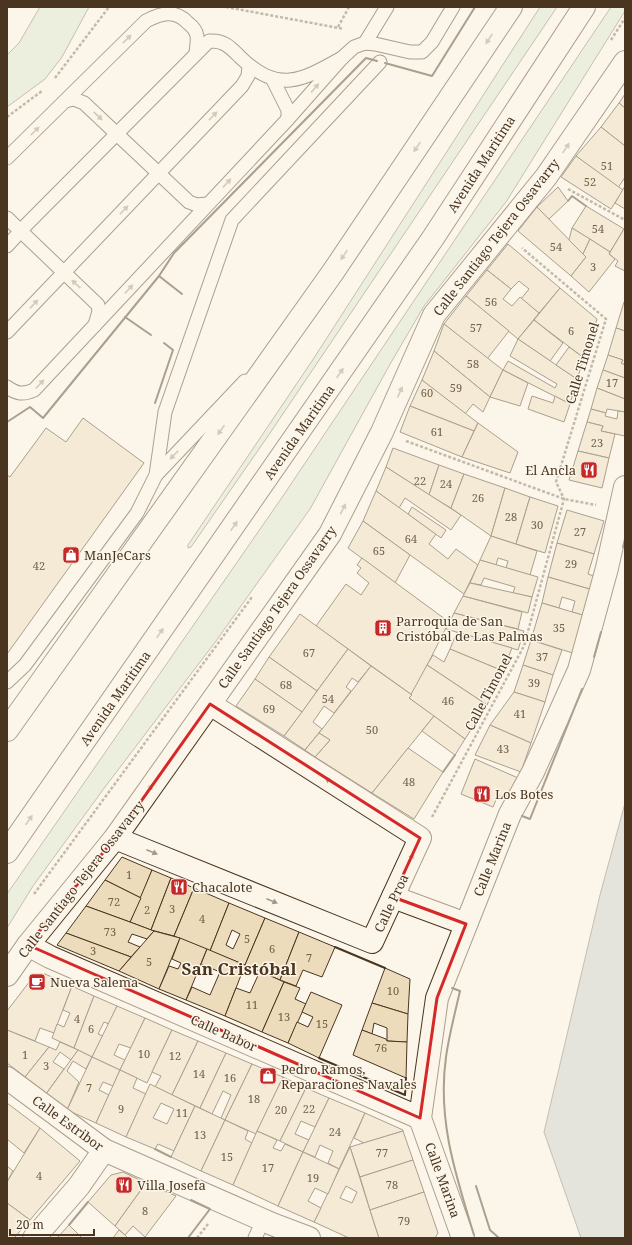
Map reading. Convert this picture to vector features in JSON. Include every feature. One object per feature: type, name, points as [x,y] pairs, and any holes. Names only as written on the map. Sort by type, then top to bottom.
[{"type":"main road","points":[[7,730],[333,272],[511,7]]},
{"type":"main road","name":"Avenida Maritima","points":[[7,852],[428,245],[584,7]]},
{"type":"main road","name":"Calle Santiago Tejera Ossavarry","points":[[7,975],[28,945],[116,838],[330,534],[382,432],[434,315],[546,177],[625,62]]},
{"type":"main road","name":"Calle Marina","points":[[463,1238],[420,1118],[437,998],[510,814],[533,772],[579,670],[607,568],[625,487]]},
{"type":"main road","points":[[210,704],[420,838]]},
{"type":"main road","name":"Calle Proa","points":[[116,838],[372,942],[420,838]]},
{"type":"main road","points":[[393,897],[466,924]]},
{"type":"main road","name":"Calle Babor","points":[[28,945],[50,957],[420,1118]]},
{"type":"main road","name":"Calle Estribor","points":[[7,1078],[104,1150],[259,1229],[309,1238]]},
{"type":"main road","points":[[34,1238],[79,1186],[104,1150]]},
{"type":"lane","points":[[365,43],[387,7]]},
{"type":"lane","points":[[7,387],[16,393],[25,394],[34,390],[288,119],[342,58],[354,47],[365,43],[410,52],[422,52],[432,42],[453,7]]},
{"type":"lane","points":[[7,158],[146,21],[161,13],[172,13],[184,18],[194,28],[197,35],[196,54]]},
{"type":"lane","points":[[7,246],[116,133],[209,41],[218,40],[225,43],[249,66],[272,80],[288,110],[288,119]]},
{"type":"lane","points":[[272,80],[298,79],[316,72],[342,58]]},
{"type":"lane","points":[[156,475],[165,412],[232,220],[380,62]]},
{"type":"lane","points":[[7,332],[242,86],[248,76],[249,66]]},
{"type":"lane","points":[[65,101],[74,99],[84,103],[189,202],[197,205],[207,204]]},
{"type":"lane","points":[[7,218],[98,305],[98,317],[94,326]]},
{"type":"lane","points":[[7,682],[25,665],[137,513],[156,475],[288,336]]},
{"type":"lane","points":[[50,670],[55,625]]},
{"type":"path","points":[[54,79],[109,7]]},
{"type":"path","points":[[226,7],[345,29]]},
{"type":"path","points":[[338,27],[348,7]]},
{"type":"path","points":[[7,117],[44,89]]},
{"type":"path","points":[[546,177],[625,220]]},
{"type":"path","name":"Calle Timonel","points":[[420,838],[524,646],[564,499],[556,482],[606,319],[536,260]]},
{"type":"path","points":[[382,432],[564,499],[620,510]]},
{"type":"path","points":[[33,895],[254,593]]},
{"type":"highlighted area","points":[[210,704],[420,838],[393,897],[466,924],[437,998],[420,1118],[28,945],[115,838]]},
{"type":"green space","points":[[40,7],[89,7],[62,57],[45,79],[7,107],[7,55],[19,43]]},
{"type":"green space","points":[[540,7],[557,7],[268,436],[191,547],[188,548],[188,545],[312,361]]},
{"type":"green space","points":[[611,7],[625,7],[625,11],[506,202],[424,306],[310,509],[216,641],[105,787],[33,886],[7,928],[7,894],[283,496]]},
{"type":"shaded area","points":[[625,803],[625,1238],[581,1238],[544,1132],[600,895]]},
{"type":"building","points":[[625,94],[625,108],[619,103]]},
{"type":"building","points":[[619,103],[625,108],[625,146],[601,127]]},
{"type":"building","points":[[601,127],[625,146],[625,177],[618,188],[576,156]]},
{"type":"building","points":[[576,156],[623,190],[611,209],[561,177]]},
{"type":"building","points":[[625,186],[625,209],[615,203]]},
{"type":"building","points":[[558,187],[568,201],[549,219],[537,207]]},
{"type":"building","points":[[586,206],[624,229],[610,252],[572,228]]},
{"type":"building","points":[[537,207],[586,257],[571,276],[518,231]]},
{"type":"building","points":[[572,228],[590,239],[583,254],[569,240]]},
{"type":"building","points":[[624,229],[625,271],[615,266],[618,261],[609,254]]},
{"type":"building","points":[[590,239],[610,252],[609,254],[615,259],[589,292],[571,276],[586,257],[583,254]]},
{"type":"building","points":[[508,244],[560,288],[539,313],[521,299],[529,289],[519,281],[511,289],[487,270]]},
{"type":"building","points":[[487,270],[511,289],[503,299],[512,306],[520,297],[539,313],[518,339],[466,296]]},
{"type":"building","points":[[560,288],[597,319],[584,358],[534,320]]},
{"type":"building","points":[[466,296],[509,331],[487,359],[444,324]]},
{"type":"building","points":[[625,302],[625,331],[616,328]]},
{"type":"building","points":[[534,320],[563,343],[550,361],[518,339]]},
{"type":"building","points":[[444,324],[503,370],[490,397],[434,351]]},
{"type":"building","points":[[616,328],[625,331],[625,365],[621,363],[623,360],[608,355]]},
{"type":"building","points":[[518,339],[577,379],[570,404],[503,370],[508,361],[555,388],[557,384],[510,356]]},
{"type":"building","points":[[569,347],[584,358],[577,379],[556,365]]},
{"type":"building","points":[[434,351],[490,397],[483,412],[473,404],[465,414],[422,380]]},
{"type":"building","points":[[608,355],[623,360],[621,363],[625,365],[625,378],[603,370]]},
{"type":"building","points":[[503,370],[528,383],[520,406],[490,397]]},
{"type":"building","points":[[603,370],[625,378],[625,399],[597,388]]},
{"type":"building","points":[[422,380],[478,423],[474,431],[410,406]]},
{"type":"building","points":[[597,388],[625,399],[625,412],[607,409],[606,413],[591,409]]},
{"type":"building","points":[[532,396],[553,403],[555,396],[570,404],[564,422],[528,409]]},
{"type":"building","points":[[410,406],[474,431],[462,457],[400,432]]},
{"type":"building","points":[[591,409],[606,413],[605,416],[617,419],[618,411],[625,412],[625,436],[601,431],[603,426],[587,422]]},
{"type":"building","points":[[83,418],[144,463],[7,654],[7,475],[10,477],[46,428],[66,442]]},
{"type":"building","points":[[587,422],[603,426],[601,431],[615,434],[609,458],[578,451]]},
{"type":"building","points":[[478,423],[518,452],[510,473],[462,457]]},
{"type":"building","points":[[393,448],[439,465],[429,495],[386,467]]},
{"type":"building","points":[[578,451],[609,458],[602,488],[569,480]]},
{"type":"building","points":[[439,465],[464,474],[451,508],[429,495]]},
{"type":"building","points":[[386,467],[461,515],[451,530],[405,498],[399,508],[376,491]]},
{"type":"building","points":[[464,474],[505,488],[491,536],[451,508]]},
{"type":"building","points":[[505,488],[530,497],[516,544],[491,536]]},
{"type":"building","points":[[376,491],[436,534],[429,544],[448,559],[456,549],[478,565],[464,594],[363,521]]},
{"type":"building","points":[[530,497],[558,506],[545,553],[516,544]]},
{"type":"building","points":[[412,507],[446,530],[441,538],[408,514]]},
{"type":"building","points":[[567,510],[604,521],[594,554],[557,543]]},
{"type":"building","points":[[363,521],[410,555],[395,583],[348,548]]},
{"type":"building","points":[[491,536],[537,551],[530,575],[506,568],[508,561],[498,558],[496,565],[480,560]]},
{"type":"building","points":[[557,543],[594,554],[588,574],[596,577],[593,590],[548,577]]},
{"type":"building","name":"Parroquia de San Cristóbal de Las Palmas","points":[[362,558],[449,622],[412,695],[316,626],[346,584],[361,595],[369,583],[357,573],[361,568],[357,565]]},
{"type":"building","points":[[480,560],[538,577],[532,597],[513,593],[515,587],[484,578],[481,585],[470,583]]},
{"type":"building","points":[[548,577],[593,590],[586,616],[572,612],[575,601],[562,597],[559,608],[542,603]]},
{"type":"building","points":[[470,583],[532,597],[528,613],[463,596]]},
{"type":"building","points":[[463,596],[522,612],[518,629],[454,613]]},
{"type":"building","points":[[542,603],[586,616],[576,654],[531,640]]},
{"type":"building","points":[[454,613],[524,631],[518,650],[446,629]]},
{"type":"building","points":[[300,614],[348,649],[317,691],[269,657]]},
{"type":"building","points":[[457,632],[512,648],[503,671],[450,649]]},
{"type":"building","points":[[531,640],[562,650],[553,675],[523,665]]},
{"type":"building","points":[[348,649],[371,666],[358,682],[352,678],[346,687],[351,691],[334,713],[324,706],[313,722],[322,729],[305,750],[284,736]]},
{"type":"building","points":[[450,649],[503,671],[487,705],[427,665],[433,655],[444,662]]},
{"type":"building","points":[[269,657],[317,691],[302,712],[255,679]]},
{"type":"building","points":[[427,665],[487,705],[465,739],[409,698]]},
{"type":"building","points":[[523,665],[553,675],[545,702],[514,692]]},
{"type":"building","points":[[371,666],[412,695],[409,698],[434,716],[372,793],[315,757],[330,740],[319,733]]},
{"type":"building","points":[[255,679],[302,712],[284,736],[236,706]]},
{"type":"building","points":[[514,692],[545,702],[531,743],[490,725]]},
{"type":"building","points":[[434,716],[465,739],[455,755],[422,731]]},
{"type":"building","points":[[490,725],[531,743],[521,772],[475,755]]},
{"type":"building","points":[[319,733],[330,740],[315,757],[305,750]]},
{"type":"building","points":[[408,748],[443,772],[414,819],[372,793]]},
{"type":"building","points":[[475,759],[518,778],[509,799],[498,795],[493,807],[461,794]]},
{"type":"building","points":[[122,857],[152,870],[141,898],[105,880]]},
{"type":"building","points":[[152,870],[171,878],[151,930],[130,922]]},
{"type":"building","points":[[171,878],[194,888],[174,936],[151,930]]},
{"type":"building","points":[[105,880],[141,898],[130,922],[86,906]]},
{"type":"building","points":[[194,888],[229,903],[210,951],[174,936]]},
{"type":"building","points":[[229,903],[265,918],[245,965],[210,951]],"holes":[[[232,930],[240,934],[233,949],[226,945]]]},
{"type":"building","points":[[86,906],[154,931],[147,939],[132,934],[128,942],[140,947],[131,957],[66,933]]},
{"type":"building","points":[[265,918],[299,932],[280,980],[245,965]]},
{"type":"building","points":[[154,931],[180,938],[159,989],[119,971]]},
{"type":"building","points":[[299,932],[335,947],[322,977],[303,970],[296,986],[280,980]]},
{"type":"building","points":[[66,933],[131,957],[119,971],[57,945]]},
{"type":"building","points":[[180,938],[207,949],[186,1000],[159,989],[169,966],[178,969],[181,963],[172,959]]},
{"type":"building","points":[[207,949],[245,965],[225,1016],[186,1000],[192,987],[210,995],[220,972],[201,964]]},
{"type":"building","points":[[385,968],[410,979],[408,1014],[372,1003]]},
{"type":"building","points":[[260,971],[284,982],[262,1032],[225,1016],[236,988],[250,993]]},
{"type":"building","points":[[45,974],[72,986],[54,1033],[40,1028],[35,1041],[7,1030],[7,1011],[33,977]]},
{"type":"building","points":[[284,982],[300,988],[295,999],[306,1004],[288,1043],[262,1032]]},
{"type":"building","points":[[72,986],[94,996],[74,1048],[52,1038],[57,1024],[64,1027],[70,1013],[63,1010]]},
{"type":"building","points":[[311,992],[342,1005],[319,1058],[288,1043],[297,1022],[308,1027],[313,1017],[302,1012]]},
{"type":"building","points":[[94,996],[117,1006],[109,1024],[104,1022],[98,1034],[103,1036],[92,1057],[74,1048]]},
{"type":"building","points":[[372,1003],[408,1014],[407,1042],[387,1041],[387,1028],[374,1023],[372,1034],[362,1030]]},
{"type":"building","points":[[117,1006],[145,1018],[131,1048],[119,1044],[114,1055],[125,1060],[120,1070],[92,1057]]},
{"type":"building","points":[[145,1018],[172,1030],[147,1083],[120,1070]]},
{"type":"building","points":[[7,1030],[49,1047],[25,1077],[7,1063]]},
{"type":"building","points":[[172,1030],[198,1041],[172,1095],[155,1087],[161,1076],[152,1072]]},
{"type":"building","points":[[362,1030],[386,1039],[387,1041],[407,1042],[406,1078],[353,1055]]},
{"type":"building","points":[[198,1041],[226,1053],[200,1108],[172,1095]]},
{"type":"building","points":[[60,1042],[78,1050],[71,1060],[60,1052],[53,1062],[64,1069],[46,1094],[25,1077],[49,1047],[56,1050]]},
{"type":"building","points":[[78,1050],[92,1057],[86,1069],[73,1061],[67,1071],[79,1082],[67,1110],[46,1094]]},
{"type":"building","points":[[226,1053],[252,1064],[225,1120],[221,1118],[231,1095],[223,1091],[212,1114],[200,1108]]},
{"type":"building","points":[[92,1057],[120,1070],[113,1086],[103,1082],[99,1090],[109,1095],[96,1123],[67,1110]]},
{"type":"building","points":[[252,1064],[283,1077],[256,1134],[225,1120]]},
{"type":"building","points":[[120,1070],[137,1078],[133,1088],[146,1094],[126,1137],[96,1123]]},
{"type":"building","points":[[283,1077],[306,1088],[280,1141],[257,1131]]},
{"type":"building","points":[[150,1084],[195,1106],[174,1151],[158,1144],[155,1149],[126,1137]],"holes":[[[161,1103],[174,1109],[167,1124],[153,1118]]]},
{"type":"building","points":[[306,1088],[329,1098],[315,1127],[301,1121],[295,1134],[309,1140],[303,1152],[280,1141]]},
{"type":"building","points":[[329,1098],[365,1113],[339,1169],[328,1163],[333,1151],[320,1145],[315,1157],[303,1152]]},
{"type":"building","points":[[7,1103],[40,1128],[24,1153],[7,1139]]},
{"type":"building","points":[[195,1106],[225,1120],[201,1171],[171,1157]]},
{"type":"building","points":[[365,1113],[403,1131],[364,1143],[354,1138]]},
{"type":"building","points":[[225,1120],[248,1131],[245,1139],[252,1143],[233,1185],[201,1171]]},
{"type":"building","points":[[40,1128],[80,1161],[30,1220],[7,1203],[7,1182]]},
{"type":"building","points":[[257,1131],[277,1140],[273,1148],[281,1151],[285,1144],[303,1152],[278,1206],[233,1185]]},
{"type":"building","points":[[403,1131],[413,1160],[360,1177],[350,1147]]},
{"type":"building","points":[[350,1147],[379,1238],[349,1238],[314,1222]],"holes":[[[346,1186],[357,1192],[352,1203],[340,1198]]]},
{"type":"building","points":[[303,1152],[339,1169],[328,1194],[315,1188],[308,1201],[321,1208],[314,1222],[278,1206]]},
{"type":"building","points":[[413,1160],[424,1192],[370,1210],[360,1177]]},
{"type":"building","points":[[7,1166],[13,1171],[7,1182]]},
{"type":"building","points":[[123,1172],[146,1183],[115,1226],[88,1202],[111,1175]]},
{"type":"building","points":[[146,1183],[176,1196],[145,1237],[133,1226],[125,1235],[115,1226]]},
{"type":"building","points":[[424,1192],[438,1233],[435,1238],[379,1238],[370,1210]]},
{"type":"building","points":[[7,1203],[30,1220],[14,1238],[7,1238]]},
{"type":"building","points":[[69,1225],[82,1238],[57,1238]]},
{"type":"building","points":[[119,1230],[125,1235],[128,1238],[113,1238]]},
{"type":"wall","points":[[385,63],[432,76],[475,7]]},
{"type":"wall","points":[[7,422],[30,407],[43,418],[159,276],[174,253],[366,58],[377,61]]},
{"type":"wall","points":[[568,201],[572,196],[586,206]]},
{"type":"wall","points":[[159,276],[182,294]]},
{"type":"wall","points":[[125,317],[151,335]]},
{"type":"wall","points":[[155,403],[173,350],[164,343]]},
{"type":"wall","points":[[623,547],[625,539]]},
{"type":"wall","points":[[594,657],[601,632]]},
{"type":"wall","points":[[522,816],[530,819],[582,689]]},
{"type":"wall","points":[[443,772],[455,755]]},
{"type":"wall","points":[[335,947],[385,968]]},
{"type":"wall","points":[[452,988],[460,991],[450,1032],[446,1057],[444,1103],[450,1148],[474,1235]]},
{"type":"wall","points":[[319,1058],[405,1095],[406,1078]]},
{"type":"wall","points":[[155,1149],[171,1157]]},
{"type":"wall","points":[[476,1186],[490,1230],[499,1238]]},
{"type":"wall","points":[[188,1238],[210,1209],[191,1200]]},
{"type":"wall","points":[[69,1225],[88,1202]]},
{"type":"place","name":"El Ancla","points":[[589,470]]},
{"type":"place","name":"ManJeCars","points":[[71,555]]},
{"type":"place","name":"Parroquia de San Cristóbal de Las Palmas","points":[[383,628]]},
{"type":"place","name":"Los Botes","points":[[482,794]]},
{"type":"place","name":"Chacalote","points":[[179,887]]},
{"type":"place","name":"Nueva Salema","points":[[37,982]]},
{"type":"place","name":"Pedro Ramos, Reparaciones Navales","points":[[268,1076]]},
{"type":"place","name":"Villa Josefa","points":[[124,1185]]},
{"type":"district","name":"San Cristóbal","points":[[239,969]]}]
